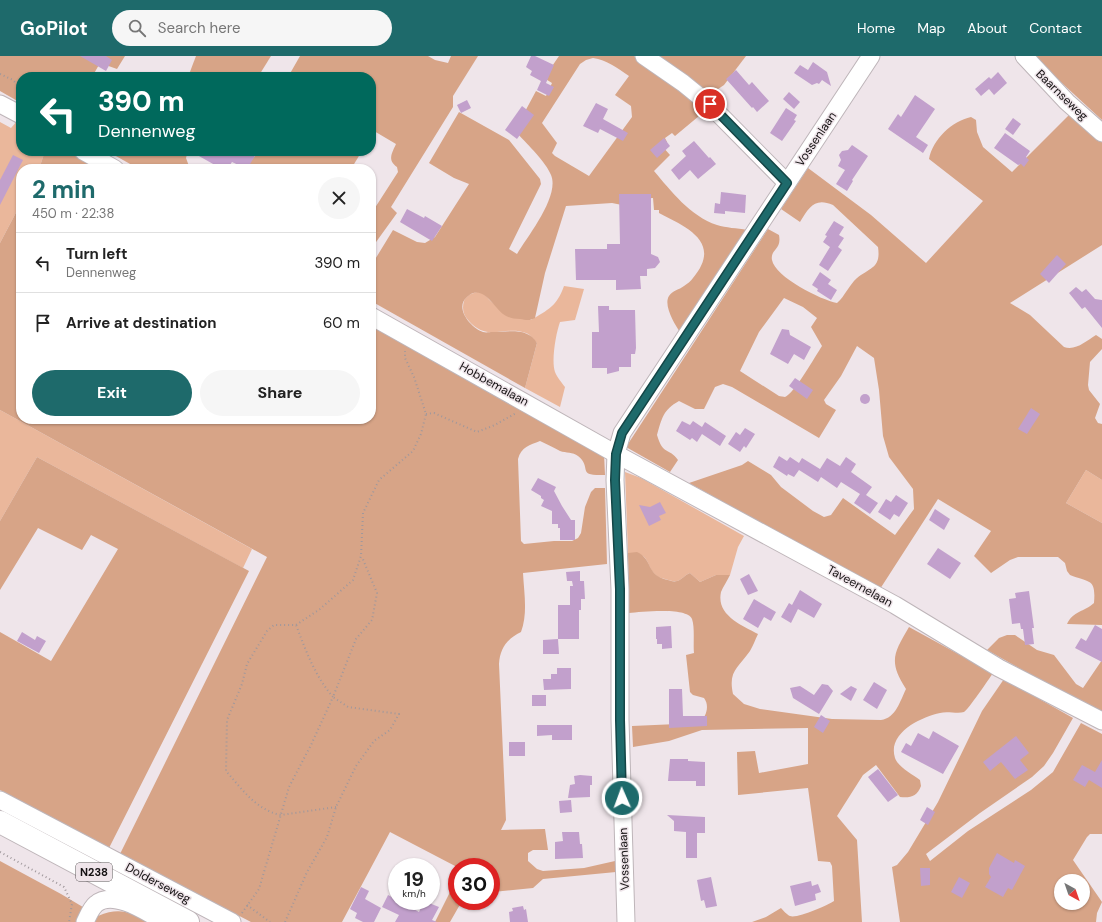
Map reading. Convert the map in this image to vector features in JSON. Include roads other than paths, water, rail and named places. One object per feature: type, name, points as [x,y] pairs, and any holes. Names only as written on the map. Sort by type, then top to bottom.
[{"type":"main road","name":"Dolderseweg","points":[[0,822],[188,922]]},
{"type":"street","points":[[644,56],[710,104],[787,183]]},
{"type":"street","name":"Vossenlaan","points":[[626,922],[620,720],[620,589],[615,480],[616,454],[622,433],[871,56]]},
{"type":"street","name":"Baarnseweg","points":[[1024,56],[1067,102],[1102,133]]},
{"type":"street","points":[[0,104],[16,112]]},
{"type":"street","points":[[93,156],[106,164]]},
{"type":"street","name":"Hobbemalaan","points":[[376,319],[616,454]]},
{"type":"street","name":"Taveernelaan","points":[[616,454],[895,605],[999,668],[1102,721]]},
{"type":"street","name":"Dolderseweg","points":[[0,800],[236,919]]},
{"type":"street","points":[[85,922],[92,908],[97,903],[104,899],[114,898],[164,922]]}]
